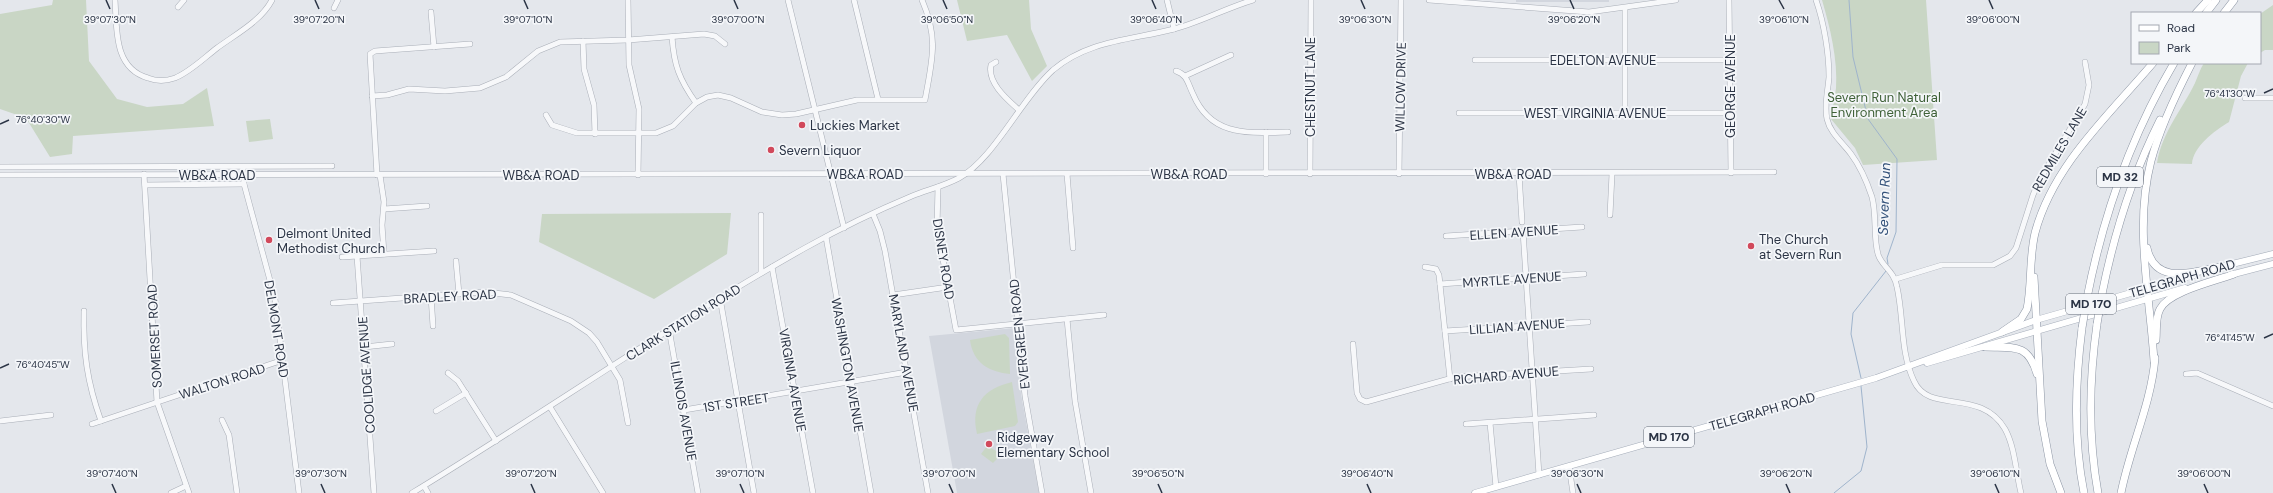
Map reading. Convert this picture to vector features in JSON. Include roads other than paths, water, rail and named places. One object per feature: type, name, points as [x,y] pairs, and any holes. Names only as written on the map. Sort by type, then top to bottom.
[{"type":"highway","points":[[2197,12],[2208,0]]},
{"type":"highway","points":[[2207,12],[2216,0]]},
{"type":"highway","points":[[2225,12],[2234,0]]},
{"type":"highway","points":[[2002,332],[2021,319],[2027,309],[2033,247],[2042,210],[2065,168],[2152,64]]},
{"type":"highway","name":"MD 32","points":[[2084,493],[2078,452],[2076,418],[2077,376],[2087,298],[2102,233],[2118,183],[2145,119],[2173,64]]},
{"type":"highway","name":"MD 32","points":[[2098,493],[2092,451],[2090,396],[2097,324],[2102,294],[2116,237],[2132,188],[2159,123],[2191,64]]},
{"type":"highway","points":[[2154,361],[2147,288],[2144,231],[2145,194],[2156,144],[2192,64]]},
{"type":"highway","points":[[2144,231],[2150,258],[2162,271],[2176,274],[2220,267]]},
{"type":"highway","points":[[2033,247],[2036,331],[2045,442],[2050,464],[2061,493]]},
{"type":"highway","points":[[2121,493],[2148,405],[2154,361],[2157,316],[2162,305],[2177,294],[2234,274]]},
{"type":"highway","points":[[1985,347],[2012,347],[2025,352],[2033,362],[2040,386]]},
{"type":"main road","name":"TELEGRAPH ROAD","points":[[1910,367],[2036,320],[2220,267],[2273,254]]},
{"type":"main road","name":"TELEGRAPH ROAD","points":[[1476,493],[1910,367],[1985,347],[2036,331],[2273,264]]},
{"type":"street","points":[[116,0],[118,41],[123,58],[130,68],[140,75],[161,80],[175,78],[188,70],[257,19],[272,0]]},
{"type":"street","points":[[178,7],[184,0]]},
{"type":"street","points":[[334,8],[338,0]]},
{"type":"street","points":[[628,0],[629,65],[639,109],[638,175]]},
{"type":"street","points":[[788,0],[844,228]]},
{"type":"street","points":[[854,0],[878,99]]},
{"type":"street","points":[[546,115],[552,125],[561,130],[595,134],[639,134],[656,133],[667,129],[696,102],[707,97],[718,96],[731,98],[756,110],[775,115],[789,115],[857,100],[925,100],[934,47],[931,24],[922,0]]},
{"type":"street","points":[[1167,0],[1174,29]]},
{"type":"street","points":[[966,174],[988,150],[1051,72],[1081,52],[1111,41],[1174,29],[1253,0]]},
{"type":"street","name":"CHESTNUT LANE","points":[[1310,174],[1311,0]]},
{"type":"street","name":"WILLOW DRIVE","points":[[1399,174],[1401,0]]},
{"type":"street","points":[[1429,0],[1583,12],[1625,8],[1676,0]]},
{"type":"street","name":"GEORGE AVENUE","points":[[1729,0],[1731,173]]},
{"type":"street","points":[[1816,0],[1829,70],[1826,106],[1829,124],[1856,161],[1865,180],[1874,208],[1878,255],[1896,279],[1903,336],[1915,385],[1929,397],[1972,404],[1985,409],[1996,417],[2009,437],[2021,493]]},
{"type":"street","points":[[1625,8],[1625,113]]},
{"type":"street","points":[[431,12],[434,47]]},
{"type":"street","points":[[372,96],[387,95],[409,89],[445,91],[480,88],[500,80],[529,57],[560,42],[628,40],[710,34],[720,38],[725,44]]},
{"type":"street","points":[[672,36],[677,72],[684,87],[696,102]]},
{"type":"street","points":[[583,41],[584,69],[594,105],[595,134]]},
{"type":"street","points":[[384,254],[382,224],[384,209],[379,175],[372,96],[371,52],[470,44]]},
{"type":"street","points":[[1185,76],[1231,55]]},
{"type":"street","name":"EDELTON AVENUE","points":[[1475,60],[1730,60]]},
{"type":"street","points":[[996,62],[991,65],[991,75],[1002,94],[1019,110]]},
{"type":"street","name":"REDMILES LANE","points":[[1896,279],[1942,265],[1993,265],[2010,256],[2016,248],[2039,181],[2085,104],[2089,85],[2085,62]]},
{"type":"street","points":[[1176,71],[1183,73],[1194,97],[1204,113],[1213,121],[1238,132],[1288,132]]},
{"type":"street","points":[[2245,98],[2273,98]]},
{"type":"street","name":"WEST VIRGINIA AVENUE","points":[[1459,113],[1730,113]]},
{"type":"street","points":[[1266,132],[1266,174]]},
{"type":"street","points":[[0,167],[332,166]]},
{"type":"street","name":"DELMONT ROAD","points":[[243,167],[244,184],[275,299],[299,493]]},
{"type":"street","name":"WB&A ROAD","points":[[0,175],[1612,174],[1774,172]]},
{"type":"street","name":"SOMERSET ROAD","points":[[144,174],[158,402],[189,493]]},
{"type":"street","name":"CLARK STATION ROAD","points":[[412,493],[550,407],[669,329],[761,273],[826,237],[872,214],[966,174]]},
{"type":"street","name":"EVERGREEN ROAD","points":[[1003,174],[1025,396],[1042,493]]},
{"type":"street","points":[[1067,174],[1073,248]]},
{"type":"street","points":[[1519,174],[1522,222]]},
{"type":"street","points":[[1610,215],[1612,174]]},
{"type":"street","points":[[145,185],[244,184]]},
{"type":"street","name":"DISNEY ROAD","points":[[938,187],[936,219],[956,330],[1018,324]]},
{"type":"street","points":[[384,209],[427,206]]},
{"type":"street","points":[[761,214],[761,273]]},
{"type":"street","name":"MARYLAND AVENUE","points":[[872,214],[882,236],[928,493]]},
{"type":"street","name":"ELLEN AVENUE","points":[[1446,236],[1582,227]]},
{"type":"street","points":[[1523,231],[1539,475]]},
{"type":"street","name":"WASHINGTON AVENUE","points":[[826,237],[871,493]]},
{"type":"street","points":[[342,257],[434,251]]},
{"type":"street","name":"COOLIDGE AVENUE","points":[[357,256],[374,493]]},
{"type":"street","points":[[456,261],[459,294]]},
{"type":"street","name":"VIRGINIA AVENUE","points":[[772,267],[796,392],[813,493]]},
{"type":"street","points":[[1425,267],[1437,270],[1440,284],[1450,379]]},
{"type":"street","name":"MYRTLE AVENUE","points":[[1440,284],[1584,274]]},
{"type":"street","points":[[893,295],[948,286]]},
{"type":"street","name":"BRADLEY ROAD","points":[[333,303],[485,292],[507,294],[571,321],[589,333],[620,380],[628,423]]},
{"type":"street","points":[[431,296],[433,326]]},
{"type":"street","points":[[720,298],[754,493]]},
{"type":"street","points":[[84,311],[83,335],[88,381],[101,421]]},
{"type":"street","points":[[1018,324],[1104,315]]},
{"type":"street","points":[[1067,319],[1075,401],[1091,493]]},
{"type":"street","name":"LILLIAN AVENUE","points":[[1445,331],[1588,322]]},
{"type":"street","name":"ILLINOIS AVENUE","points":[[669,329],[698,493]]},
{"type":"street","points":[[364,347],[392,344]]},
{"type":"street","name":"RICHARD AVENUE","points":[[1353,344],[1357,393],[1364,402],[1371,402],[1450,379],[1591,369]]},
{"type":"street","name":"WALTON ROAD","points":[[92,424],[283,360]]},
{"type":"street","name":"1ST STREET","points":[[684,410],[907,372]]},
{"type":"street","points":[[448,373],[458,381],[496,441]]},
{"type":"street","points":[[2186,374],[2197,373],[2273,406]]},
{"type":"street","points":[[436,411],[466,393]]},
{"type":"street","points":[[550,407],[604,493]]},
{"type":"street","points":[[0,421],[51,415]]},
{"type":"street","points":[[1466,424],[1594,415]]},
{"type":"street","points":[[222,420],[229,435],[237,493]]},
{"type":"street","points":[[1490,423],[1496,487]]},
{"type":"street","points":[[1570,466],[1573,493]]},
{"type":"street","points":[[172,493],[186,486]]},
{"type":"street","points":[[424,486],[428,493]]},
{"type":"waterway","name":"Severn Run","points":[[1849,0],[1853,57],[1868,119],[1897,159],[1896,232],[1887,258],[1888,264]]},
{"type":"waterway","points":[[1861,378],[1851,334],[1853,313],[1886,271]]},
{"type":"waterway","points":[[1834,493],[1861,471],[1867,447],[1861,386]]},
{"type":"place","name":"Luckies Market","points":[[802,125]]},
{"type":"place","name":"Severn Liquor","points":[[771,150]]},
{"type":"place","name":"Delmont United Methodist Church","points":[[269,240]]},
{"type":"place","name":"The Church at Severn Run","points":[[1751,246]]},
{"type":"place","name":"Ridgeway Elementary School","points":[[989,444]]},
{"type":"park label","name":"Severn Run Natural Environment Area","points":[[1884,104]]}]
